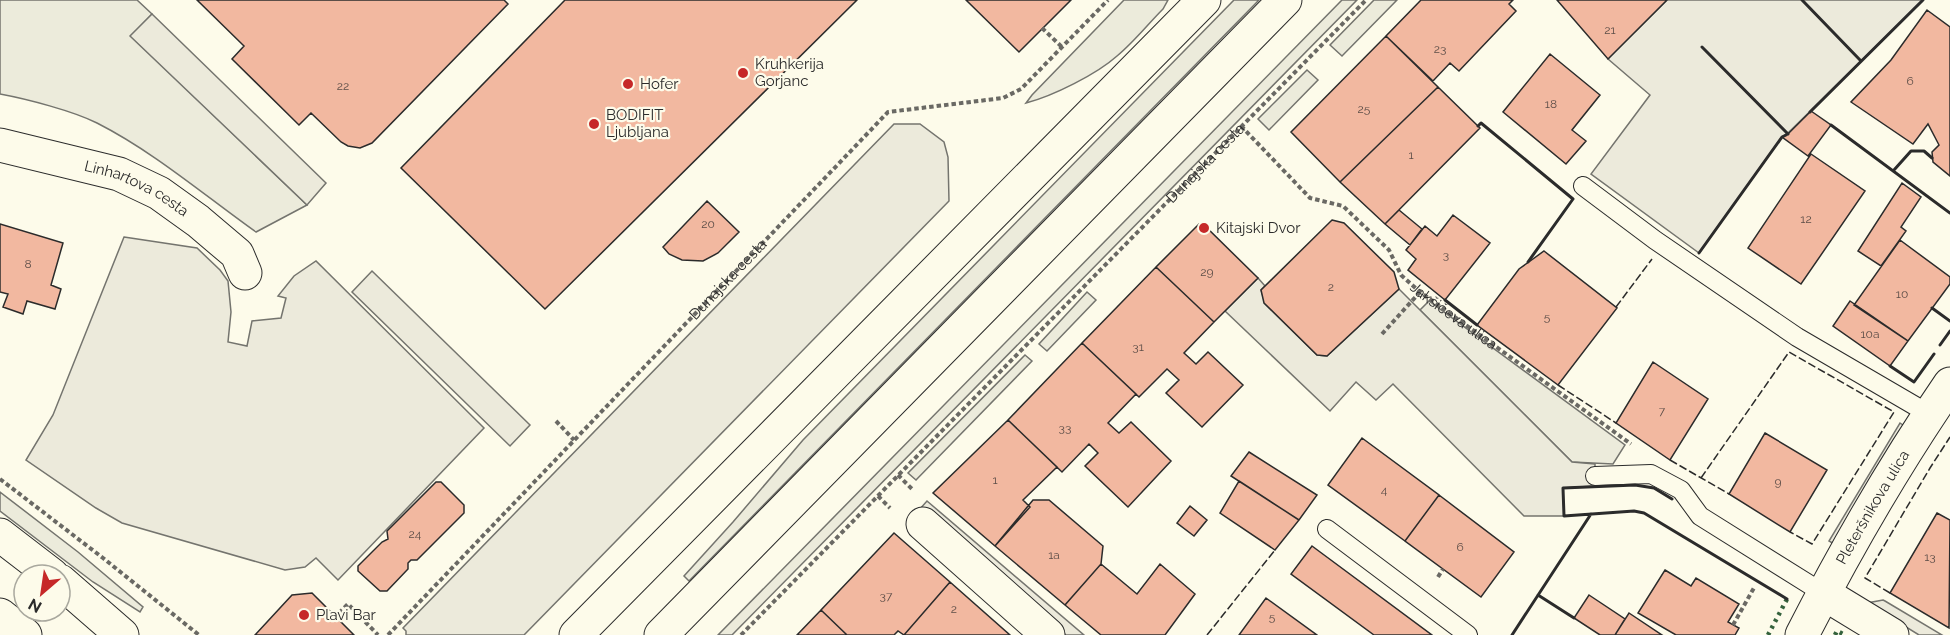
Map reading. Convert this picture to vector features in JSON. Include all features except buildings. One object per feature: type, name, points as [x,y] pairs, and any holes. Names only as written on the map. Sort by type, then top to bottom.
[{"type":"main road","points":[[576,635],[1204,0]]},
{"type":"main road","points":[[661,635],[1285,0]]},
{"type":"main road","name":"Linhartova cesta","points":[[0,145],[119,174],[159,193],[198,221],[237,254],[245,273]]},
{"type":"main road","name":"Pleteršnikova ulica","points":[[1802,635],[1823,593],[1929,414],[1950,384]]},
{"type":"main road","points":[[912,510],[1048,635]]},
{"type":"main road","points":[[0,535],[36,563]]},
{"type":"main road","points":[[72,591],[122,635]]},
{"type":"main road","points":[[1823,593],[1892,635]]},
{"type":"main road","points":[[0,615],[25,635]]},
{"type":"lane","points":[[1583,186],[1655,240],[1797,337],[1929,414]]},
{"type":"lane","points":[[1594,476],[1652,474],[1681,490],[1700,516],[1823,593]]},
{"type":"lane","points":[[1327,530],[1468,635]]},
{"type":"path","name":"Dunajska cesta","points":[[388,635],[888,112],[1003,98],[1013,94],[1108,0]]},
{"type":"path","name":"Dunajska cesta","points":[[741,635],[1366,0]]},
{"type":"path","points":[[1042,28],[1062,47]]},
{"type":"path","name":"Jakšičeva ulica","points":[[1241,126],[1310,198],[1343,206],[1389,250],[1401,275],[1420,292],[1635,447],[1652,474]]},
{"type":"path","points":[[1382,334],[1420,292]]},
{"type":"path","points":[[556,421],[574,440]]},
{"type":"path","points":[[898,475],[912,510]]},
{"type":"path","points":[[0,478],[199,635]]},
{"type":"path","points":[[878,496],[912,510]]},
{"type":"path","points":[[1733,625],[1757,582]]},
{"type":"path","points":[[339,613],[348,604],[378,635]]},
{"type":"shaded area","points":[[0,0],[137,0],[152,14],[131,36],[307,205],[256,232],[159,160],[118,134],[76,114],[0,94]]},
{"type":"shaded area","points":[[1124,0],[1168,0],[1163,9],[1135,39],[1108,63],[1074,84],[1026,103],[1032,95]]},
{"type":"shaded area","points":[[1234,0],[1259,0],[689,581],[684,576],[803,440]]},
{"type":"shaded area","points":[[1342,0],[1357,0],[732,635],[718,635]]},
{"type":"shaded area","points":[[1374,0],[1397,0],[1342,56],[1330,45]]},
{"type":"shaded area","points":[[1667,0],[1923,0],[1782,137],[1699,253],[1591,174],[1650,95],[1608,59]]},
{"type":"shaded area","points":[[152,14],[326,183],[307,205],[130,36]]},
{"type":"shaded area","points":[[1307,70],[1318,80],[1269,130],[1258,119]]},
{"type":"shaded area","points":[[894,124],[920,124],[944,142],[948,157],[949,201],[524,635],[406,635],[403,628]]},
{"type":"shaded area","points":[[124,237],[197,248],[228,281],[231,312],[228,342],[247,346],[252,321],[281,318],[286,298],[278,296],[294,276],[316,261],[484,428],[338,580],[316,558],[305,567],[285,570],[122,523],[26,460],[53,415]]},
{"type":"shaded area","points":[[372,271],[530,425],[510,446],[352,292]]},
{"type":"shaded area","points":[[1258,278],[1265,286],[1261,290],[1265,303],[1317,355],[1327,356],[1399,289],[1572,462],[1595,464],[1595,486],[1563,488],[1564,516],[1524,516],[1393,384],[1376,400],[1356,382],[1330,411],[1225,311]]},
{"type":"shaded area","points":[[1087,292],[1096,300],[1047,351],[1039,344]]},
{"type":"shaded area","points":[[1429,301],[1625,445],[1613,464],[1572,462],[1420,310]]},
{"type":"shaded area","points":[[1025,355],[1032,361],[916,480],[908,473]]},
{"type":"shaded area","points":[[1900,423],[1909,429],[1839,547],[1829,541]]},
{"type":"shaded area","points":[[0,492],[78,552],[143,607],[140,612],[93,582],[72,566],[72,563],[68,563],[0,511]]},
{"type":"shaded area","points":[[927,501],[1084,635],[1066,635],[919,510]]},
{"type":"shaded area","points":[[1883,600],[1942,635],[1919,635],[1867,603]]},
{"type":"hedge","points":[[1768,635],[1787,599]]},
{"type":"hedge","points":[[1835,635],[1837,631],[1845,635]]},
{"type":"fence","points":[[1616,307],[1652,259]]},
{"type":"fence","points":[[1701,478],[1789,352],[1894,412],[1812,544],[1790,532]]},
{"type":"fence","points":[[1558,385],[1616,423]]},
{"type":"fence","points":[[1890,593],[1865,578],[1950,437]]},
{"type":"fence","points":[[1670,460],[1729,494]]},
{"type":"fence","points":[[1207,635],[1275,550]]},
{"type":"wall","points":[[1802,0],[1861,61]]},
{"type":"wall","points":[[1810,112],[1923,0]]},
{"type":"wall","points":[[1702,47],[1788,134]]},
{"type":"wall","points":[[1478,126],[1481,123],[1573,199],[1528,262]]},
{"type":"wall","points":[[1831,125],[1950,213]]},
{"type":"wall","points":[[1699,253],[1782,137],[1786,135]]},
{"type":"wall","points":[[1894,170],[1911,151],[1924,151],[1932,158]]},
{"type":"wall","points":[[1445,300],[1477,325]]},
{"type":"wall","points":[[1932,308],[1950,321]]},
{"type":"wall","points":[[1940,345],[1950,331]]},
{"type":"wall","points":[[1890,366],[1914,382],[1934,354]]},
{"type":"wall","points":[[1672,499],[1654,488],[1635,485],[1563,488],[1564,516],[1634,511],[1644,513],[1787,599]]},
{"type":"wall","points":[[1512,635],[1591,514]]},
{"type":"wall","points":[[1538,595],[1574,618]]},
{"type":"place","name":"Kruhkerija Gorjanc","points":[[743,73]]},
{"type":"place","name":"Hofer","points":[[628,84]]},
{"type":"place","name":"BODIFIT Ljubljana","points":[[594,124]]},
{"type":"place","name":"Kitajski Dvor","points":[[1204,228]]},
{"type":"place","name":"Plavi Bar","points":[[304,615]]}]
